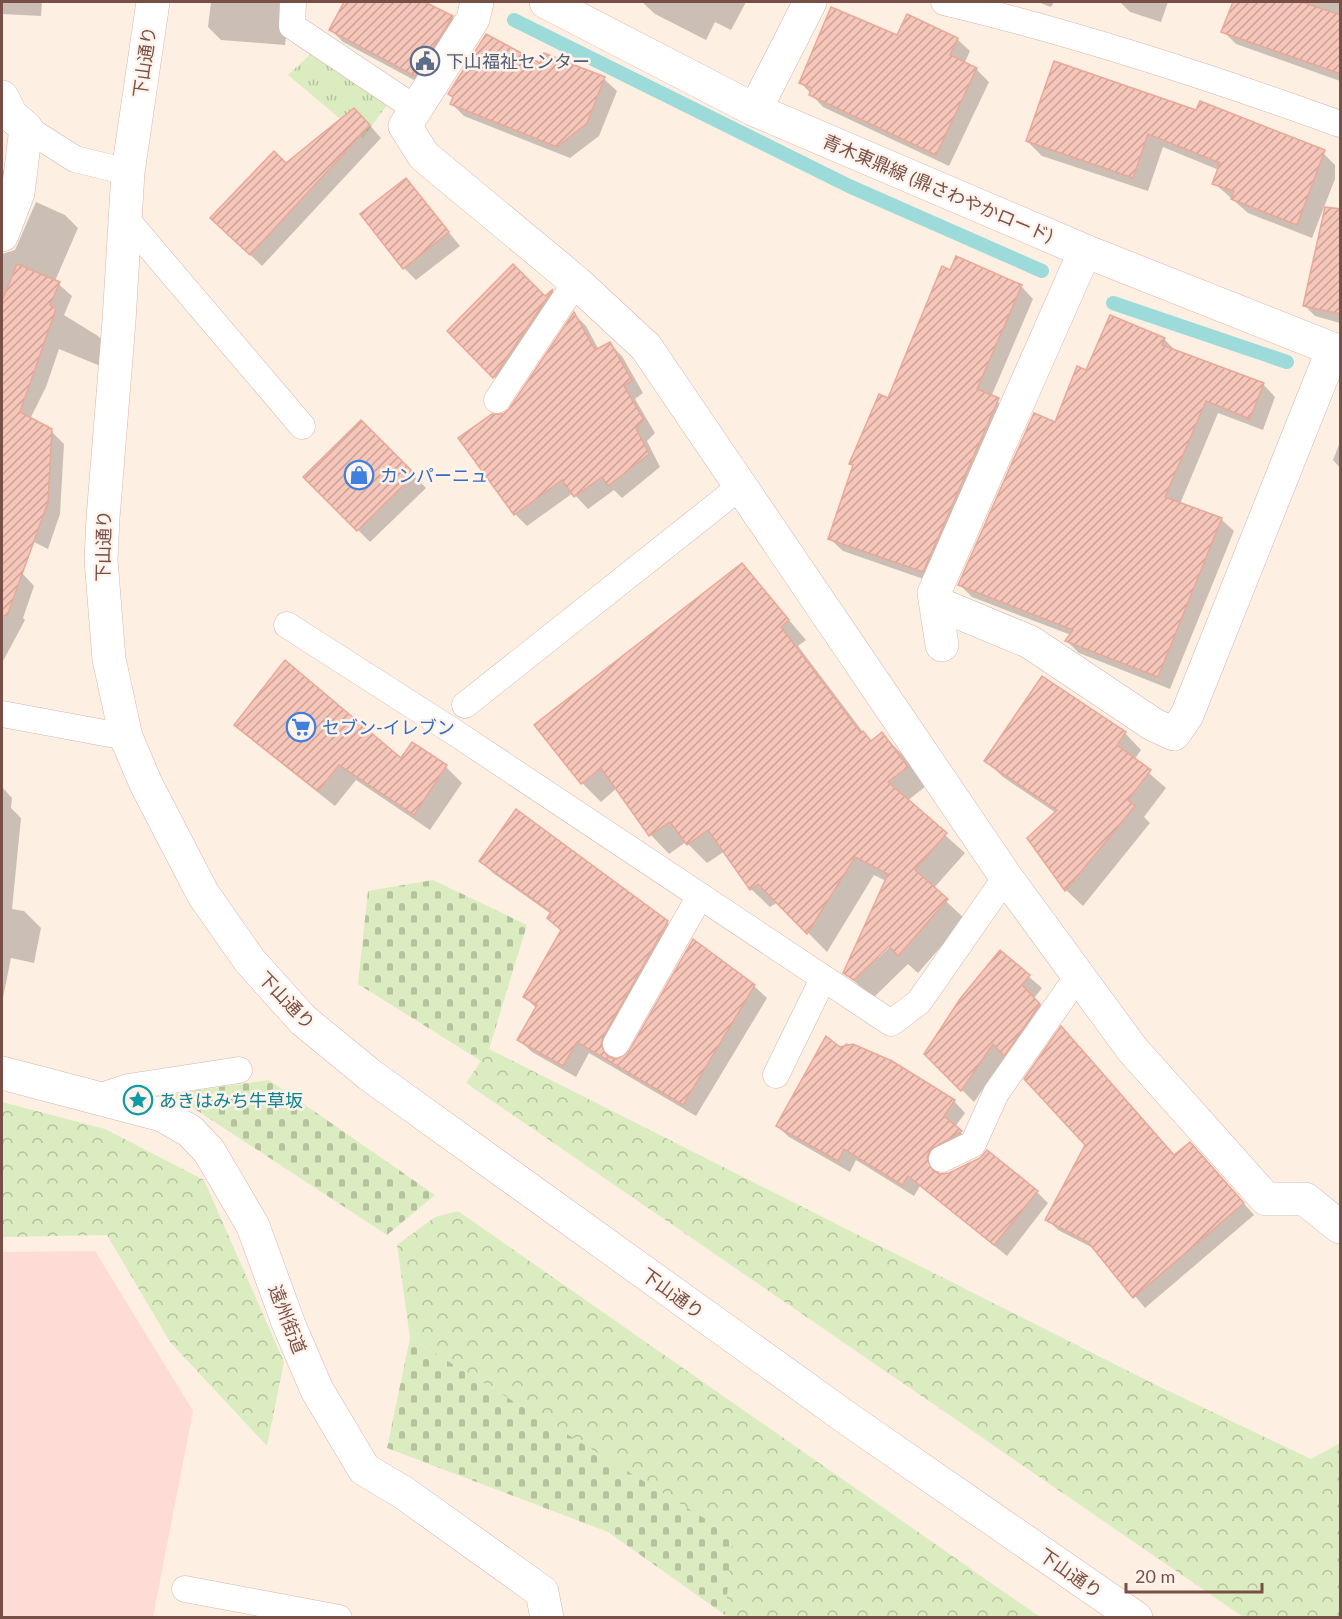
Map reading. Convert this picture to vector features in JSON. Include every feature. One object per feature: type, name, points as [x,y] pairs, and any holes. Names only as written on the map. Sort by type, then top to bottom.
[{"type":"street","name":"下山通り","points":[[153,2],[128,172],[101,560],[110,659],[126,737],[146,784],[203,894],[250,961],[303,1020],[370,1075],[851,1421],[1136,1617]]},
{"type":"street","points":[[477,2],[473,19],[405,126],[424,156],[576,282],[646,347],[1006,877],[1132,1049],[1266,1199],[1305,1199],[1341,1227]]},
{"type":"street","name":"青木東鼎線 (鼎さわやかロード)","points":[[546,2],[755,110],[1085,252],[1337,350]]},
{"type":"street","points":[[755,110],[810,2]]},
{"type":"street","points":[[2,97],[11,115],[26,128],[18,193],[2,235]]},
{"type":"street","points":[[942,645],[934,593],[1085,252]]},
{"type":"street","points":[[936,603],[1030,642],[1154,724],[1174,734],[1187,715],[1337,350]]},
{"type":"street","name":"遠州街道","points":[[2,1073],[162,1115],[190,1131],[209,1151],[253,1226],[289,1325],[317,1390],[364,1469],[404,1493],[542,1592],[548,1612],[547,1617]]},
{"type":"lane","points":[[293,2],[292,26],[416,109]]},
{"type":"lane","points":[[944,2],[1057,30],[1239,88],[1341,124]]},
{"type":"lane","points":[[26,128],[75,159],[128,172]]},
{"type":"lane","points":[[126,219],[302,426]]},
{"type":"lane","points":[[497,400],[576,282]]},
{"type":"lane","points":[[465,705],[741,486]]},
{"type":"lane","points":[[287,625],[891,1023],[919,1002],[1006,877]]},
{"type":"lane","points":[[2,714],[126,737]]},
{"type":"lane","points":[[616,1044],[700,896]]},
{"type":"lane","points":[[942,1159],[973,1144],[996,1093],[1078,975]]},
{"type":"lane","points":[[776,1075],[823,979]]},
{"type":"lane","points":[[94,1098],[128,1087],[239,1070]]},
{"type":"lane","points":[[185,1589],[336,1617]]},
{"type":"shaded area","points":[[95,1251],[193,1411],[153,1617],[2,1617],[2,1252]]},
{"type":"green space","points":[[314,51],[387,105],[363,138],[288,75]]},
{"type":"green space","points":[[433,880],[527,925],[489,1049],[481,1061],[358,984],[368,891]]},
{"type":"green space","points":[[489,1049],[1156,1385],[1311,1459],[1340,1443],[1340,1617],[1243,1617],[466,1083]]},
{"type":"green space","points":[[269,1080],[435,1195],[387,1235],[184,1102],[158,1096]]},
{"type":"green space","points":[[2,1102],[105,1129],[204,1180],[284,1362],[267,1446],[170,1342],[107,1235],[2,1237]]},
{"type":"green space","points":[[458,1211],[1040,1617],[730,1618],[725,1615],[732,1536],[410,1338],[397,1245],[435,1217]]},
{"type":"green space","points":[[410,1338],[733,1536],[725,1615],[608,1532],[387,1448]]},
{"type":"building","name":"下山福祉センター","points":[[344,2],[425,2],[453,16],[415,76],[329,30]]},
{"type":"building","points":[[1233,2],[1302,2],[1341,15],[1341,74],[1221,32]]},
{"type":"building","points":[[831,7],[897,35],[907,14],[958,38],[950,55],[977,68],[936,155],[809,95],[812,88],[799,83]]},
{"type":"building","points":[[486,34],[540,63],[544,53],[605,77],[587,123],[557,147],[450,104],[453,97],[448,94]]},
{"type":"building","points":[[1054,61],[1196,110],[1200,101],[1325,150],[1297,225],[1231,199],[1234,191],[1212,184],[1220,163],[1148,134],[1133,178],[1026,141]]},
{"type":"building","points":[[354,108],[370,125],[250,255],[210,218],[274,151],[286,163]]},
{"type":"building","points":[[406,178],[449,232],[403,269],[360,214]]},
{"type":"building","points":[[1325,207],[1341,209],[1341,314],[1303,306]]},
{"type":"building","points":[[956,256],[1022,285],[977,389],[999,398],[923,572],[828,539],[853,465],[849,464],[879,394],[888,398],[942,266],[950,270]]},
{"type":"building","points":[[17,264],[60,282],[50,305],[56,309],[20,412],[52,429],[48,502],[7,616],[2,615],[2,301]]},
{"type":"building","points":[[513,264],[545,296],[553,289],[493,378],[447,331]]},
{"type":"building","points":[[574,312],[595,350],[610,342],[632,380],[624,386],[644,420],[636,428],[649,454],[608,486],[602,477],[574,497],[562,480],[514,515],[458,438],[492,414],[503,414],[509,409]]},
{"type":"building","points":[[1110,315],[1165,338],[1162,345],[1264,383],[1250,419],[1206,401],[1165,497],[1222,518],[1158,677],[1065,641],[1073,630],[958,585],[1034,413],[1055,422],[1077,366],[1086,370]]},
{"type":"building","name":"カンパーニュ","points":[[361,420],[415,474],[357,531],[303,477]]},
{"type":"building","points":[[742,563],[789,620],[781,627],[861,733],[863,731],[871,741],[882,732],[908,767],[888,782],[947,833],[915,870],[948,899],[898,956],[889,946],[854,980],[843,973],[888,874],[855,857],[807,934],[758,884],[750,890],[708,830],[687,845],[670,822],[649,836],[601,768],[581,784],[534,725]]},
{"type":"building","name":"セブン-イレブン","points":[[285,660],[401,758],[412,742],[447,765],[414,815],[339,765],[318,791],[234,725]]},
{"type":"building","points":[[1042,676],[1126,732],[1117,745],[1151,770],[1128,800],[1135,806],[1065,891],[1027,838],[1057,810],[984,761]]},
{"type":"building","points":[[516,809],[668,921],[603,1037],[601,1045],[608,1057],[617,1059],[629,1051],[693,939],[755,985],[683,1105],[577,1042],[563,1066],[517,1040],[537,1005],[523,997],[561,930],[547,918],[551,912],[479,861]]},
{"type":"building","points":[[1000,950],[1030,975],[1022,985],[1040,1004],[1004,1056],[993,1044],[961,1091],[924,1054],[960,999]]},
{"type":"building","points":[[1061,1026],[1174,1155],[1190,1142],[1244,1203],[1133,1298],[1088,1242],[1045,1220],[1085,1145],[1024,1079]]},
{"type":"building","points":[[826,1036],[840,1047],[853,1044],[892,1061],[955,1100],[944,1116],[962,1131],[930,1150],[927,1158],[933,1171],[940,1174],[949,1173],[980,1158],[987,1150],[1038,1191],[994,1245],[908,1176],[902,1185],[844,1149],[838,1161],[776,1126]]},
{"type":"waterway","points":[[514,20],[849,186],[1042,271]]},
{"type":"waterway","points":[[1113,303],[1287,362]]},
{"type":"place","name":"下山福祉センター","points":[[425,61]]},
{"type":"place","name":"カンパーニュ","points":[[359,475]]},
{"type":"place","name":"セブン-イレブン","points":[[301,727]]},
{"type":"place","name":"あきはみち牛草坂","points":[[138,1100]]}]
